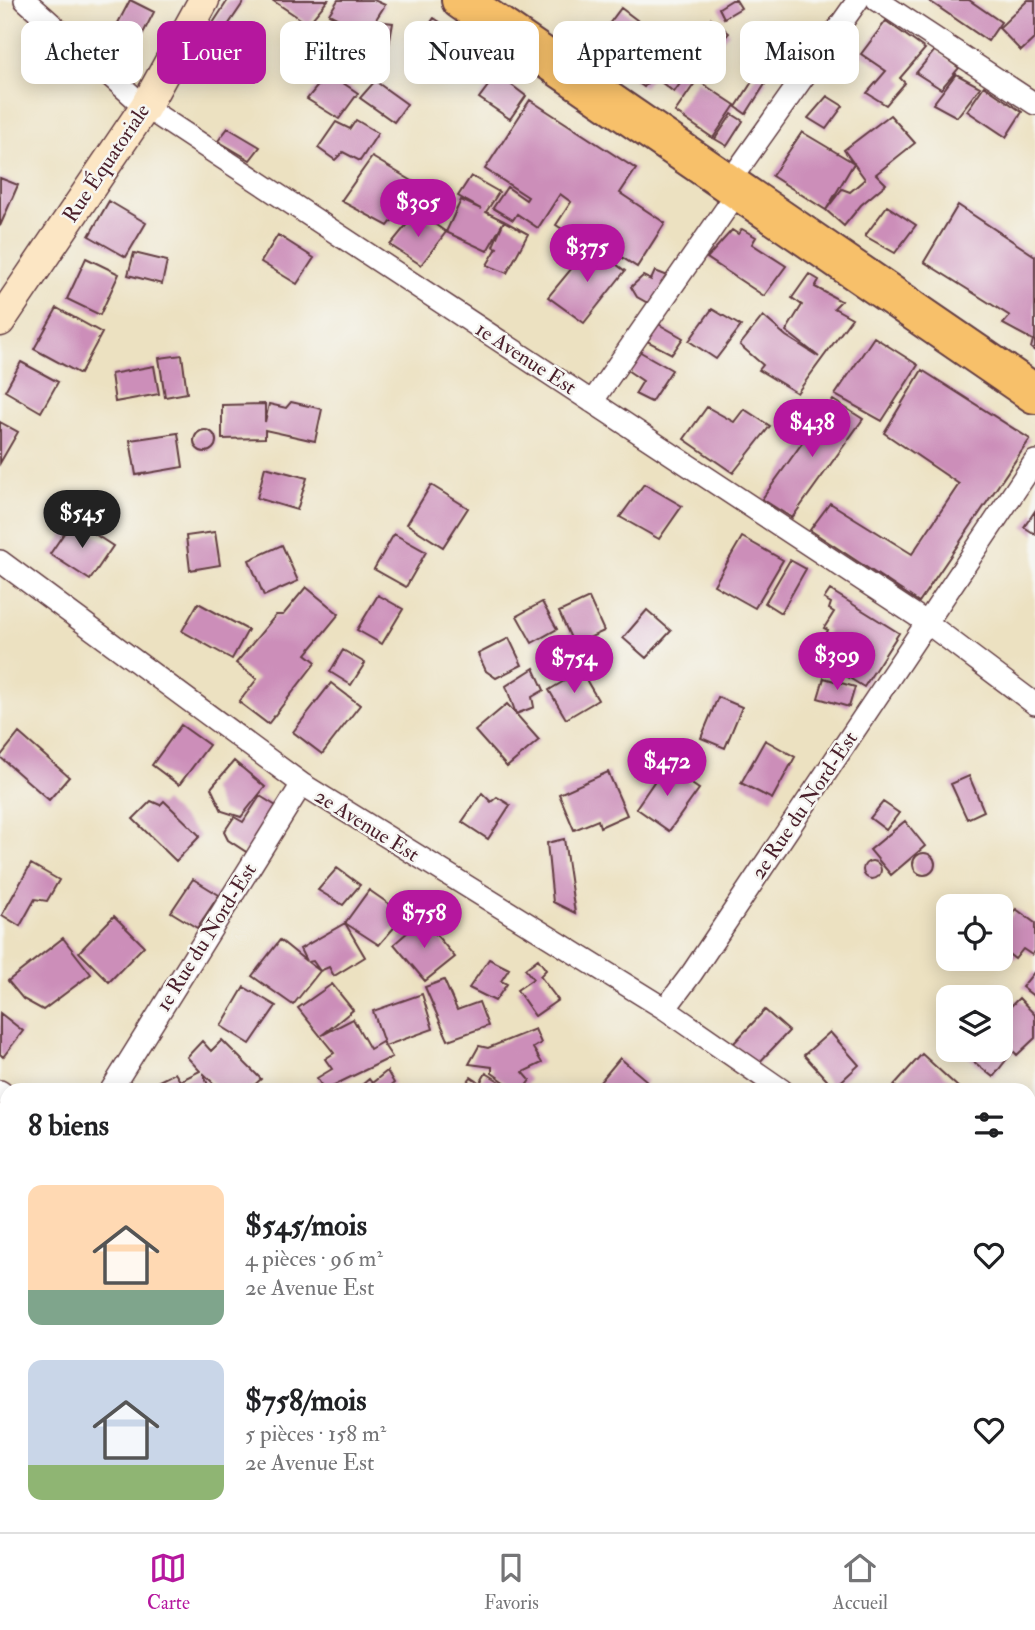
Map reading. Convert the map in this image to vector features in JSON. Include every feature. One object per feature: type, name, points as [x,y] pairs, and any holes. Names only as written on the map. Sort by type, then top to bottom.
[{"type":"highway","points":[[461,0],[1035,394]]},
{"type":"street","name":"1e Avenue Est","points":[[25,0],[145,107],[926,622],[1035,704]]},
{"type":"street","name":"Rue Équatoriale","points":[[0,321],[145,107],[204,0]]},
{"type":"street","points":[[592,402],[858,0]]},
{"type":"street","points":[[877,0],[1035,104]]},
{"type":"street","name":"2e Rue du Nord-Est","points":[[665,1009],[1035,461]]},
{"type":"street","name":"2e Avenue Est","points":[[0,561],[302,785],[665,1009],[772,1083]]},
{"type":"street","name":"1e Rue du Nord-Est","points":[[115,1083],[302,785]]},
{"type":"building","points":[[130,0],[154,12],[143,33],[143,21],[119,21]]},
{"type":"building","points":[[228,0],[245,0],[231,21],[214,21]]},
{"type":"building","points":[[272,0],[328,0],[310,21],[304,21]]},
{"type":"building","points":[[338,0],[374,0],[385,5],[375,21],[342,21],[329,14]]},
{"type":"building","points":[[736,0],[741,8],[724,18],[719,8]]},
{"type":"building","points":[[928,0],[969,0],[1001,22],[988,41]]},
{"type":"building","points":[[1028,0],[1035,0],[1035,38],[1021,51],[999,28]]},
{"type":"building","points":[[621,8],[638,21],[611,21]]},
{"type":"building","points":[[886,21],[925,49],[900,78],[905,83],[886,105],[867,93],[886,71],[861,54]]},
{"type":"building","points":[[935,50],[959,68],[941,89],[916,73]]},
{"type":"building","points":[[956,74],[980,87],[957,117],[933,104]]},
{"type":"building","points":[[319,84],[344,84],[358,93],[339,119],[307,99]]},
{"type":"building","points":[[372,84],[379,84],[407,104],[394,122],[360,98]]},
{"type":"building","points":[[490,84],[510,84],[526,96],[510,119],[479,98]]},
{"type":"building","points":[[664,84],[680,84],[674,92]]},
{"type":"building","points":[[694,84],[703,84],[735,105],[713,138],[675,112]]},
{"type":"building","points":[[751,84],[765,84],[746,114],[736,107]]},
{"type":"building","points":[[984,86],[1022,112],[1006,137],[967,111]]},
{"type":"building","points":[[827,96],[843,106],[826,129],[808,118]]},
{"type":"building","points":[[530,100],[636,169],[620,193],[665,223],[637,267],[578,229],[573,236],[556,225],[571,202],[560,194],[538,228],[517,214],[513,220],[493,208],[507,187],[526,200],[528,197],[485,169]]},
{"type":"building","points":[[732,114],[743,121],[727,146],[715,139]]},
{"type":"building","points":[[890,115],[915,143],[876,174],[886,184],[861,205],[844,226],[826,210],[842,189],[850,192],[865,179],[844,150]]},
{"type":"building","points":[[356,120],[378,133],[360,161],[343,152],[335,160],[318,148],[336,122],[350,129]]},
{"type":"building","points":[[228,128],[260,147],[250,160],[218,141]]},
{"type":"building","points":[[802,132],[854,163],[826,210],[772,176]]},
{"type":"building","points":[[372,157],[419,185],[388,226],[341,201]]},
{"type":"building","points":[[471,176],[499,192],[486,212],[504,221],[487,251],[446,232],[461,200],[481,209],[458,196]]},
{"type":"building","points":[[0,178],[18,185],[0,226]]},
{"type":"building","points":[[109,201],[146,223],[126,257],[89,236]]},
{"type":"building","points":[[958,205],[1035,256],[1035,351],[1031,348],[1033,340],[1003,324],[1010,316],[924,262]]},
{"type":"building","points":[[887,206],[916,225],[895,253],[865,236]]},
{"type":"building","points":[[417,212],[446,232],[421,265],[390,245]]},
{"type":"building","points":[[504,221],[528,234],[507,273],[487,265],[497,248],[493,246]]},
{"type":"building","points":[[742,229],[756,237],[752,244],[786,266],[764,296],[707,258],[732,230],[738,234]]},
{"type":"building","points":[[278,235],[314,258],[297,284],[261,262]]},
{"type":"building","points":[[591,245],[625,271],[584,323],[548,297]]},
{"type":"building","points":[[134,253],[167,261],[162,284],[128,275]]},
{"type":"building","points":[[86,258],[119,274],[100,315],[67,299]]},
{"type":"building","points":[[655,271],[668,276],[655,303],[646,302],[637,297],[631,287],[643,276],[651,280]]},
{"type":"building","points":[[809,274],[819,280],[815,287],[841,301],[834,308],[852,318],[797,393],[759,370],[763,365],[740,345],[763,316],[786,336],[819,357],[786,331],[802,305],[792,298]]},
{"type":"building","points":[[57,308],[102,333],[80,374],[34,349]]},
{"type":"building","points":[[712,309],[741,326],[716,359],[689,341]]},
{"type":"building","points":[[653,321],[683,338],[672,354],[641,338]]},
{"type":"building","points":[[874,337],[918,365],[882,421],[835,395]]},
{"type":"building","points":[[637,350],[672,370],[651,402],[635,394],[643,381],[624,368]]},
{"type":"building","points":[[182,355],[187,393],[165,397],[159,358]]},
{"type":"building","points":[[21,362],[58,382],[41,412],[5,391]]},
{"type":"building","points":[[154,366],[159,394],[115,402],[111,374]]},
{"type":"building","points":[[922,370],[1030,439],[919,602],[810,530],[830,503],[912,554],[959,484],[884,433]]},
{"type":"building","points":[[833,400],[863,419],[792,518],[762,499]]},
{"type":"building","points":[[291,402],[322,409],[315,441],[265,430],[265,438],[222,439],[222,405],[265,404],[265,422],[269,404],[286,408]]},
{"type":"building","points":[[707,407],[734,422],[744,409],[770,426],[733,473],[684,439]]},
{"type":"building","points":[[0,422],[18,432],[0,463]]},
{"type":"building","points":[[205,430],[213,433],[216,441],[213,449],[205,452],[197,449],[194,441],[197,433]]},
{"type":"building","points":[[178,433],[183,467],[136,475],[130,440]]},
{"type":"building","points":[[265,467],[307,478],[297,510],[257,498]]},
{"type":"building","points":[[644,484],[682,506],[659,539],[620,517]]},
{"type":"building","points":[[431,485],[468,508],[443,547],[407,524]]},
{"type":"building","points":[[1035,511],[1035,534],[1024,527]]},
{"type":"building","points":[[73,520],[113,546],[90,580],[50,554]]},
{"type":"building","points":[[215,532],[220,565],[190,570],[186,536]]},
{"type":"building","points":[[394,534],[426,552],[406,587],[374,569]]},
{"type":"building","points":[[742,537],[783,560],[755,608],[714,585]]},
{"type":"building","points":[[282,545],[298,581],[264,596],[249,560]]},
{"type":"building","points":[[790,560],[806,569],[781,613],[765,603]]},
{"type":"building","points":[[306,587],[339,614],[306,654],[316,662],[268,724],[239,702],[257,679],[236,663],[276,615],[283,615]]},
{"type":"building","points":[[830,590],[899,633],[864,687],[820,660],[832,640],[825,636],[828,630],[824,628],[834,612],[829,609],[831,603],[824,599]]},
{"type":"building","points":[[378,595],[403,609],[382,644],[357,630]]},
{"type":"building","points":[[589,598],[604,631],[574,645],[559,612]]},
{"type":"building","points":[[542,602],[557,629],[532,643],[517,616]]},
{"type":"building","points":[[198,603],[248,630],[232,659],[182,631]]},
{"type":"building","points":[[647,610],[671,631],[646,658],[623,638]]},
{"type":"building","points":[[509,638],[522,665],[496,678],[486,671],[478,654]]},
{"type":"building","points":[[343,650],[365,663],[351,685],[330,672]]},
{"type":"building","points":[[534,668],[544,690],[532,697],[534,707],[516,714],[506,686]]},
{"type":"building","points":[[581,671],[598,700],[566,719],[549,690]]},
{"type":"building","points":[[824,678],[855,687],[849,707],[818,698]]},
{"type":"building","points":[[331,683],[360,705],[322,754],[293,732]]},
{"type":"building","points":[[718,697],[742,707],[725,748],[701,738]]},
{"type":"building","points":[[507,704],[539,740],[507,767],[475,731]]},
{"type":"building","points":[[181,725],[209,745],[179,785],[152,765]]},
{"type":"building","points":[[19,733],[69,777],[49,800],[0,757]]},
{"type":"building","points":[[765,740],[795,757],[772,799],[741,783]]},
{"type":"building","points":[[234,761],[265,787],[241,817],[222,811],[211,788]]},
{"type":"building","points":[[665,766],[699,789],[669,831],[636,808]]},
{"type":"building","points":[[608,772],[627,815],[600,827],[598,820],[574,830],[559,794]]},
{"type":"building","points":[[969,776],[984,811],[967,819],[951,784]]},
{"type":"building","points":[[482,793],[491,802],[497,797],[510,805],[488,839],[462,822]]},
{"type":"building","points":[[260,796],[281,809],[251,855],[228,840],[224,832],[234,817],[243,822]]},
{"type":"building","points":[[151,801],[160,805],[164,801],[200,836],[176,861],[133,819]]},
{"type":"building","points":[[883,802],[899,813],[886,830],[870,818]]},
{"type":"building","points":[[905,821],[925,846],[891,875],[870,850]]},
{"type":"building","points":[[564,839],[575,913],[553,902],[547,843]]},
{"type":"building","points":[[924,853],[932,856],[935,864],[932,872],[924,875],[916,872],[913,864],[916,856]]},
{"type":"building","points":[[872,861],[880,866],[881,870],[876,878],[872,879],[864,874],[863,870],[868,862]]},
{"type":"building","points":[[31,864],[59,880],[47,901],[35,899],[20,926],[2,915]]},
{"type":"building","points":[[337,868],[360,885],[343,905],[318,890]]},
{"type":"building","points":[[193,879],[219,895],[197,928],[171,912]]},
{"type":"building","points":[[369,890],[405,915],[379,945],[345,923]]},
{"type":"building","points":[[1016,909],[1035,923],[1035,951],[1032,955],[1023,949],[1015,959],[1013,957],[1013,913]]},
{"type":"building","points":[[114,916],[144,946],[109,982],[79,952]]},
{"type":"building","points":[[423,919],[455,957],[425,981],[394,944]]},
{"type":"building","points":[[345,923],[365,957],[334,976],[329,967],[320,971],[293,1005],[252,976],[280,940],[306,961],[300,949]]},
{"type":"building","points":[[63,938],[91,974],[43,1010],[23,999],[8,981]]},
{"type":"building","points":[[489,959],[509,969],[501,981],[507,984],[495,1001],[469,988]]},
{"type":"building","points":[[538,959],[546,970],[540,976],[558,1000],[535,1016],[517,990],[533,979],[525,969]]},
{"type":"building","points":[[1035,971],[1035,997],[1022,987]]},
{"type":"building","points":[[444,980],[457,1010],[479,1002],[488,1026],[448,1040],[425,987]]},
{"type":"building","points":[[332,984],[353,1010],[322,1035],[353,1019],[370,1049],[382,1042],[392,1057],[338,1083],[320,1083],[317,1078],[332,1069],[325,1059],[334,1053],[298,1008]]},
{"type":"building","points":[[244,987],[276,1006],[250,1044],[221,1026]]},
{"type":"building","points":[[422,994],[433,1029],[385,1046],[373,1011]]},
{"type":"building","points":[[1019,998],[1035,1015],[1035,1038],[1017,1055],[1013,1051],[1013,1004]]},
{"type":"building","points":[[765,1010],[789,1031],[756,1066],[733,1044]]},
{"type":"building","points":[[0,1013],[23,1031],[3,1057],[0,1054]]},
{"type":"building","points":[[535,1029],[541,1043],[533,1048],[542,1063],[523,1072],[530,1080],[528,1083],[506,1083],[492,1073],[492,1067],[469,1064],[479,1046],[488,1048]]},
{"type":"building","points":[[830,1032],[859,1065],[839,1083],[829,1083],[804,1055]]},
{"type":"building","points":[[222,1040],[261,1079],[257,1083],[213,1083],[203,1073],[207,1083],[158,1083],[175,1073],[180,1081],[200,1071],[187,1057],[202,1041],[211,1051]]},
{"type":"building","points":[[922,1054],[954,1083],[896,1083]]},
{"type":"building","points":[[620,1058],[647,1081],[645,1083],[599,1083]]},
{"type":"building","points":[[974,1062],[1005,1062],[993,1077]]},
{"type":"building","points":[[387,1071],[394,1083],[372,1083]]},
{"type":"building","points":[[486,1073],[502,1083],[480,1083]]},
{"type":"building","points":[[471,1077],[480,1083],[466,1083]]}]
